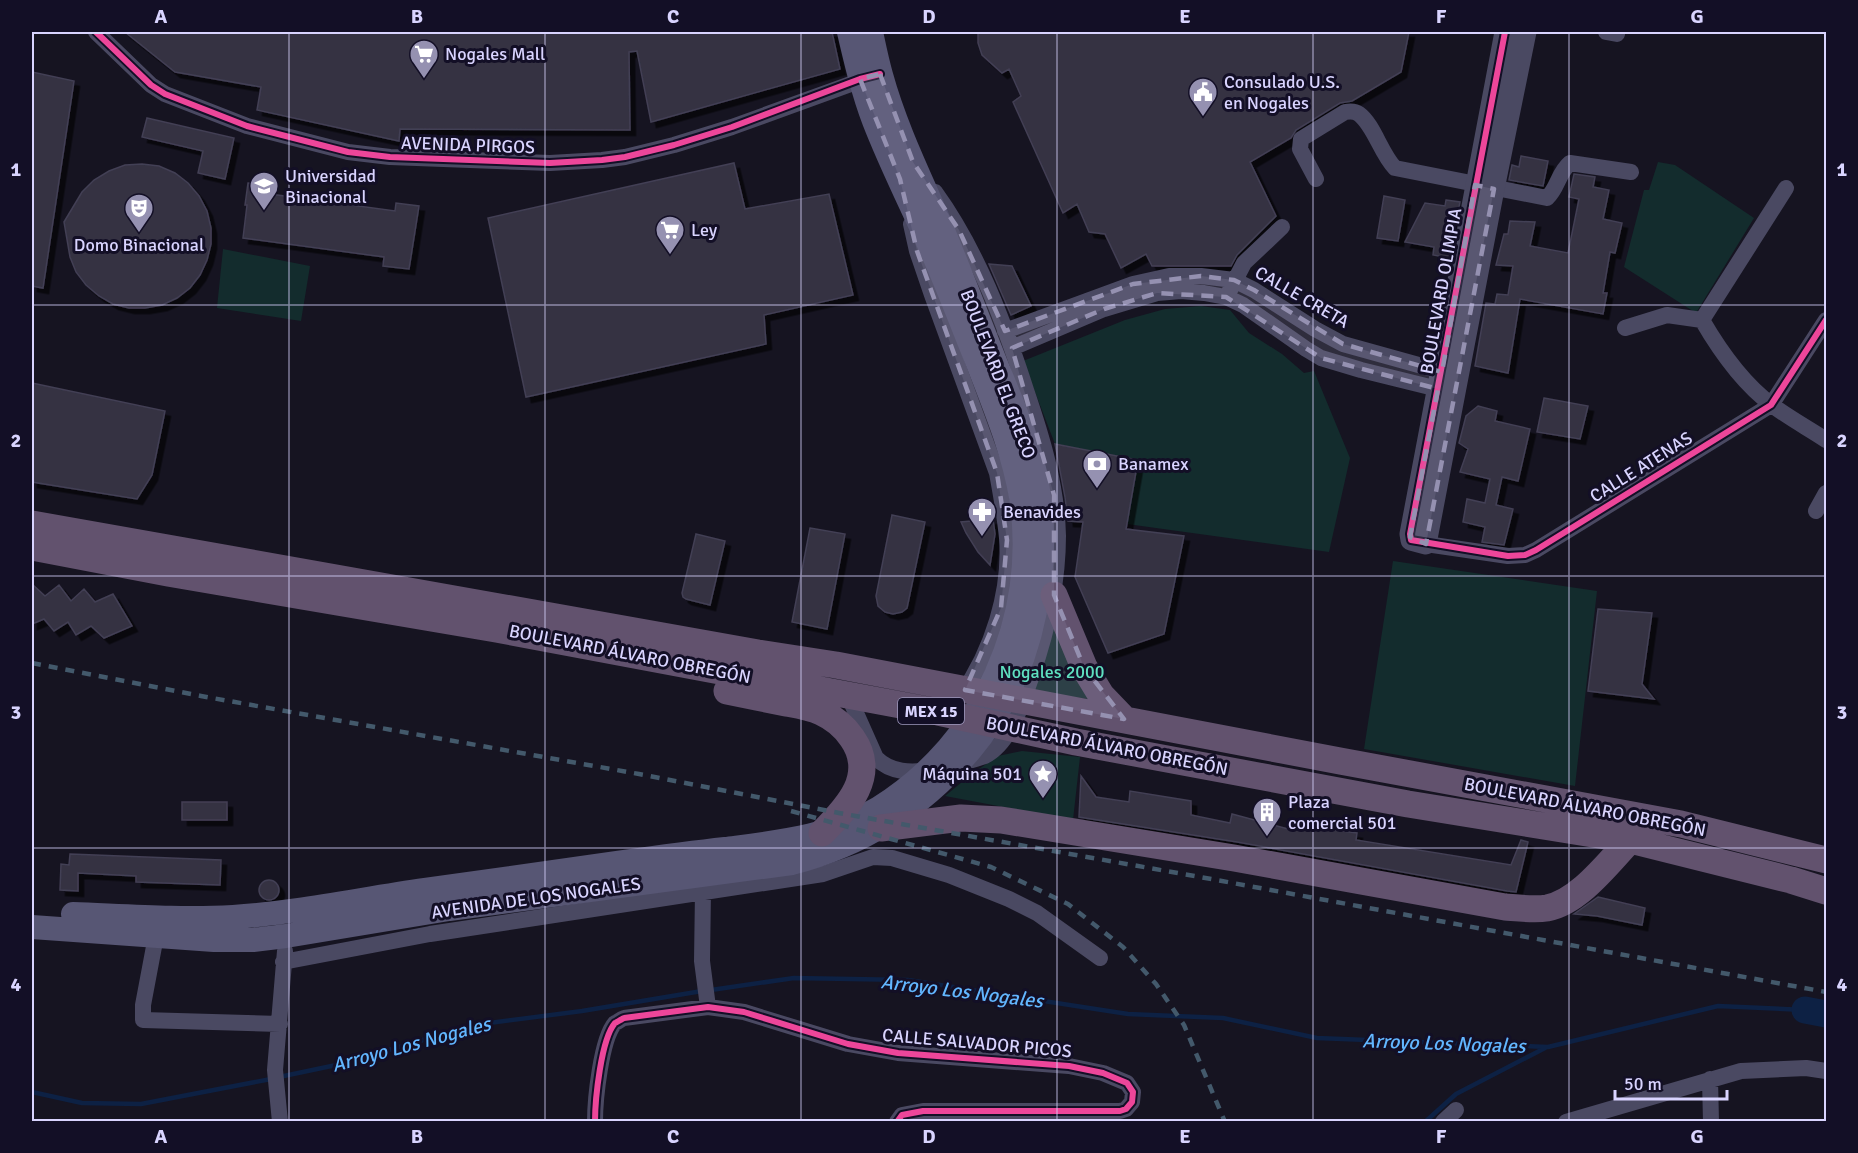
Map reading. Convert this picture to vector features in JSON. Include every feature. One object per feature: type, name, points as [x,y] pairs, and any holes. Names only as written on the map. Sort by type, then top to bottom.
[{"type":"highway","name":"BOULEVARD ÁLVARO OBREGÓN","points":[[32,524],[1023,700],[1681,824],[1827,860]]},
{"type":"highway","name":"BOULEVARD ÁLVARO OBREGÓN","points":[[32,547],[168,573],[496,628],[848,695],[1076,742],[1408,804],[1630,840],[1827,891]]},
{"type":"highway","points":[[1054,596],[1084,667],[1101,695],[1124,720]]},
{"type":"highway","points":[[496,628],[542,652],[820,711],[834,719],[845,728],[854,741],[860,754],[861,776],[849,805],[822,833]]},
{"type":"highway","points":[[881,828],[961,818],[1002,820],[1234,858],[1505,907],[1544,909],[1558,905],[1575,895],[1630,840]]},
{"type":"main road","name":"BOULEVARD EL GRECO","points":[[849,32],[870,76],[894,116],[906,171],[951,272],[1000,418],[1020,497],[1025,544],[1021,588],[1013,631],[980,721]]},
{"type":"main road","name":"BOULEVARD EL GRECO","points":[[870,76],[871,32]]},
{"type":"main road","name":"AVENIDA DE LOS NOGALES","points":[[32,917],[236,917],[792,863],[821,856],[848,845],[881,828],[926,795],[956,767],[980,721]]},
{"type":"main road","name":"AVENIDA DE LOS NOGALES","points":[[32,917],[156,936],[253,940],[286,936],[445,898],[780,842],[822,833],[854,821],[878,808],[912,784],[948,748],[980,721]]},
{"type":"street","name":"AVENIDA PIRGOS","points":[[96,32],[151,85],[165,94],[247,126],[348,152],[390,157],[550,163],[625,157],[732,127],[870,76]]},
{"type":"street","name":"BOULEVARD OLIMPIA","points":[[1426,544],[1413,541],[1410,537],[1446,379],[1484,187],[1505,32]]},
{"type":"street","name":"BOULEVARD OLIMPIA","points":[[1484,187],[1526,32]]},
{"type":"street","points":[[1316,179],[1300,149],[1301,139],[1350,111],[1358,113],[1366,122],[1388,161],[1395,168],[1547,198],[1553,193],[1563,169],[1570,163],[1631,172]]},
{"type":"street","points":[[906,171],[944,204],[980,272],[1012,348],[1040,432],[1054,495],[1058,535],[1050,620],[1023,700],[980,721]]},
{"type":"street","points":[[848,695],[876,758],[890,768],[903,772],[951,767],[985,756],[1000,743],[980,721],[965,690],[977,670],[1001,608],[1007,540],[1003,503],[997,473],[917,251],[906,171]]},
{"type":"street","points":[[1702,320],[1786,188]]},
{"type":"street","points":[[1227,297],[1233,280],[1244,264],[1282,227]]},
{"type":"street","name":"CALLE CRETA","points":[[1005,331],[1133,284],[1169,276],[1201,276],[1233,280],[1343,344],[1446,379]]},
{"type":"street","name":"CALLE CRETA","points":[[1012,348],[1104,309],[1157,293],[1204,292],[1227,297],[1251,310],[1321,358],[1353,368],[1446,379]]},
{"type":"street","points":[[1625,328],[1667,315],[1702,320]]},
{"type":"street","points":[[1702,320],[1721,353],[1771,405],[1827,440]]},
{"type":"street","name":"CALLE ATENAS","points":[[1426,544],[1508,556],[1525,555],[1536,550],[1771,405],[1827,320]]},
{"type":"street","points":[[1353,368],[1358,349]]},
{"type":"street","points":[[1816,512],[1827,493]]},
{"type":"street","points":[[284,962],[430,934],[823,874],[873,857],[892,858],[949,875],[1009,899],[1037,914],[1100,958]]},
{"type":"street","points":[[595,1122],[598,1081],[609,1036],[616,1023],[624,1018],[708,1007],[702,961],[703,891]]},
{"type":"street","points":[[280,1122],[275,1070],[286,936],[284,911]]},
{"type":"street","points":[[156,936],[143,1005],[143,1020],[280,1024]]},
{"type":"street","name":"CALLE SALVADOR PICOS","points":[[708,1007],[744,1012],[848,1044],[898,1053],[1069,1066],[1103,1073],[1122,1080],[1133,1092],[1129,1107],[1120,1111],[909,1112],[902,1115],[897,1122]]},
{"type":"street","points":[[1566,1122],[1742,1071],[1806,1068],[1827,1071]]},
{"type":"street","points":[[1710,1079],[1711,1122]]},
{"type":"street","points":[[1443,1122],[1456,1110]]},
{"type":"highlighted area","points":[[880,74],[913,162],[959,230],[1005,331],[1133,284],[1201,276],[1234,280],[1343,344],[1442,372],[1475,185],[1494,189],[1426,544],[1410,537],[1438,389],[1321,358],[1226,297],[1157,293],[1104,309],[1012,348],[1054,495],[1054,595],[1084,667],[1124,719],[965,690],[1001,608],[1007,540],[997,473],[917,251],[900,179],[860,79]]},
{"type":"green space","points":[[1658,162],[1675,165],[1754,218],[1696,313],[1624,267],[1644,190],[1649,190]]},
{"type":"green space","points":[[223,249],[310,266],[301,321],[217,308]]},
{"type":"green space","points":[[1201,306],[1230,310],[1249,333],[1282,354],[1304,373],[1314,371],[1350,458],[1329,552],[1127,524],[1138,460],[1055,444],[1023,361],[1125,320],[1165,309]]},
{"type":"green space","points":[[1393,561],[1597,591],[1575,786],[1364,749]]},
{"type":"green space","name":"Nogales 2000","points":[[1051,606],[1089,699],[1021,691]]},
{"type":"green space","points":[[1022,751],[1080,757],[1073,820],[945,796],[998,756]]},
{"type":"building","name":"Nogales Mall","points":[[125,32],[832,32],[840,69],[651,122],[637,51],[629,52],[630,130],[400,129],[399,141],[257,110],[261,87],[175,72]]},
{"type":"building","name":"Consulado U.S. en Nogales","points":[[978,32],[1409,32],[1401,72],[1352,101],[1340,103],[1296,130],[1291,138],[1250,162],[1276,216],[1237,255],[1231,266],[1152,266],[1146,254],[1121,268],[1105,234],[1089,232],[1077,204],[1063,213],[1013,102],[1021,96],[1009,69],[1002,73],[982,55],[978,43]]},
{"type":"building","points":[[32,72],[74,81],[43,288],[32,286]]},
{"type":"building","points":[[147,118],[234,138],[225,179],[198,173],[203,151],[142,137]]},
{"type":"building","points":[[1521,156],[1548,161],[1543,186],[1509,180],[1512,165],[1519,167]]},
{"type":"building","name":"Ley","points":[[734,163],[745,209],[829,194],[853,295],[764,315],[766,344],[526,397],[488,218]]},
{"type":"building","name":"Domo Binacional","points":[[125,165],[159,166],[175,173],[188,183],[199,196],[207,211],[211,228],[211,244],[200,275],[190,288],[177,298],[162,305],[129,308],[113,304],[99,296],[76,272],[70,257],[64,222],[82,192],[94,180]]},
{"type":"building","points":[[1574,174],[1595,177],[1593,187],[1609,190],[1603,219],[1622,223],[1615,253],[1610,252],[1603,293],[1607,293],[1603,314],[1520,299],[1508,373],[1475,366],[1486,303],[1495,304],[1497,294],[1508,295],[1513,266],[1496,265],[1504,234],[1508,234],[1510,221],[1535,222],[1530,246],[1568,253],[1579,199],[1569,197]]},
{"type":"building","points":[[248,183],[271,186],[270,194],[395,211],[396,203],[419,206],[409,269],[383,266],[384,257],[243,238]]},
{"type":"building","points":[[1384,196],[1405,200],[1398,241],[1377,238]]},
{"type":"building","points":[[1446,200],[1460,202],[1449,258],[1433,255],[1434,247],[1405,242],[1425,203],[1445,206]]},
{"type":"building","points":[[989,264],[1012,266],[1031,306],[1011,315]]},
{"type":"building","points":[[32,383],[165,411],[152,475],[137,499],[32,482]]},
{"type":"building","points":[[1544,398],[1588,406],[1580,439],[1537,432]]},
{"type":"building","points":[[1478,406],[1497,411],[1495,421],[1530,429],[1518,481],[1502,477],[1496,505],[1513,509],[1504,545],[1482,542],[1485,527],[1463,522],[1467,499],[1485,503],[1490,479],[1460,472],[1468,449],[1459,443],[1466,416]]},
{"type":"building","points":[[1055,444],[1138,460],[1126,529],[1184,536],[1164,634],[1108,653],[1075,577],[1083,522],[1068,521]]},
{"type":"building","points":[[892,515],[925,522],[907,608],[893,614],[885,612],[878,606],[876,596]]},
{"type":"building","name":"Benavides","points":[[993,519],[995,534],[990,565],[978,552],[961,522]]},
{"type":"building","points":[[810,528],[845,534],[827,629],[792,622]]},
{"type":"building","points":[[696,534],[725,541],[710,605],[686,599],[682,593]]},
{"type":"building","points":[[32,584],[45,596],[59,585],[71,601],[84,589],[95,602],[113,594],[132,626],[104,638],[91,626],[76,635],[68,622],[54,631],[44,619],[32,624]]},
{"type":"building","points":[[1598,609],[1652,613],[1642,684],[1654,699],[1588,691]]},
{"type":"building","name":"Plaza comercial 501","points":[[1081,776],[1096,797],[1129,802],[1130,791],[1191,801],[1191,815],[1230,823],[1232,814],[1292,830],[1294,824],[1357,833],[1356,840],[1511,865],[1521,840],[1528,842],[1516,892],[1507,891],[1237,842],[1079,817]]},
{"type":"building","points":[[182,802],[227,802],[227,820],[182,820]]},
{"type":"building","points":[[70,854],[221,860],[220,885],[136,882],[136,876],[78,873],[78,891],[60,890],[61,864],[69,865]]},
{"type":"building","points":[[269,880],[276,883],[279,890],[276,897],[269,900],[262,897],[259,890],[262,883]]},
{"type":"building","points":[[1598,897],[1645,908],[1642,925],[1574,914]]},
{"type":"waterway","name":"Arroyo Los Nogales","points":[[711,990],[794,978],[908,980],[1128,1014],[1223,1018],[1317,1038],[1548,1047],[1718,1006],[1805,1010]]},
{"type":"waterway","name":"Arroyo Los Nogales","points":[[279,1077],[341,1064],[474,1025],[582,1011],[702,991]]},
{"type":"waterway","name":"Arroyo Los Nogales","points":[[1805,1010],[1826,1014]]},
{"type":"waterway","points":[[1425,1122],[1456,1094],[1545,1048]]},
{"type":"waterway","name":"Arroyo Los Nogales","points":[[32,1092],[82,1103],[141,1104],[271,1079]]},
{"type":"railway","points":[[32,663],[201,696],[1826,992]]},
{"type":"railway","points":[[791,811],[991,867],[1068,904],[1123,947],[1156,984],[1184,1025],[1225,1122]]},
{"type":"cycle path","points":[[96,32],[151,85],[165,94],[247,126],[348,152],[390,157],[550,163],[625,157],[732,127],[860,79],[880,74]]},
{"type":"cycle path","points":[[1505,32],[1410,534],[1411,540],[1508,556],[1525,555],[1536,550],[1771,405],[1826,320]]},
{"type":"cycle path","points":[[595,1122],[603,1056],[606,1042],[615,1023],[624,1018],[708,1007],[744,1012],[848,1044],[898,1053],[1069,1066],[1103,1073],[1127,1083],[1133,1092],[1132,1102],[1126,1109],[1120,1111],[923,1111],[902,1115],[897,1122]]},
{"type":"place","name":"Nogales Mall","points":[[424,80]]},
{"type":"place","name":"Consulado U.S. en Nogales","points":[[1203,118]]},
{"type":"place","name":"Universidad Binacional","points":[[264,212]]},
{"type":"place","name":"Domo Binacional","points":[[139,234]]},
{"type":"place","name":"Ley","points":[[670,256]]},
{"type":"place","name":"Banamex","points":[[1097,490]]},
{"type":"place","name":"Benavides","points":[[982,538]]},
{"type":"place","name":"Máquina 501","points":[[1043,800]]},
{"type":"place","name":"Plaza comercial 501","points":[[1267,838]]}]
